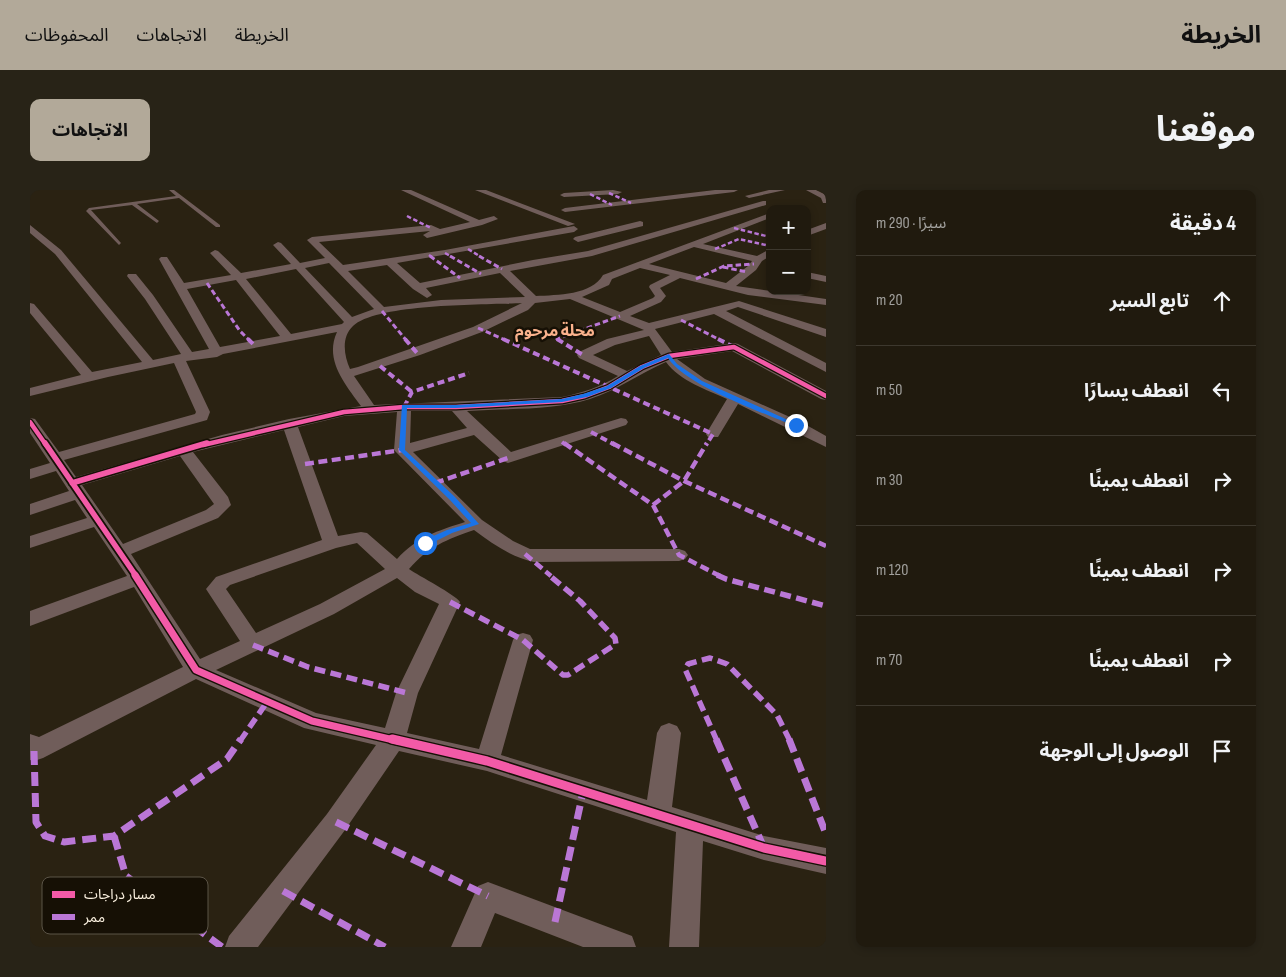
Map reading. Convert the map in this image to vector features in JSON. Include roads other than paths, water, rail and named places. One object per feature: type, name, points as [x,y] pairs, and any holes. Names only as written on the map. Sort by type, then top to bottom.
[{"type":"street","points":[[405,190],[477,222],[497,225],[517,234],[533,236],[573,226]]},
{"type":"street","points":[[479,190],[573,226]]},
{"type":"street","points":[[648,191],[666,190]]},
{"type":"street","points":[[561,208],[736,190],[767,205]]},
{"type":"street","points":[[749,196],[781,190]]},
{"type":"street","points":[[810,190],[825,197],[826,201]]},
{"type":"street","points":[[30,392],[150,364],[289,338],[348,324],[382,311],[436,303],[570,296],[598,288],[605,283],[598,266],[578,239],[573,226],[561,208],[565,193],[630,192]]},
{"type":"street","points":[[598,266],[763,203]]},
{"type":"street","points":[[483,213],[497,225]]},
{"type":"street","points":[[640,265],[766,216]]},
{"type":"street","points":[[379,243],[439,232],[477,222]]},
{"type":"street","points":[[811,223],[825,227]]},
{"type":"street","points":[[578,239],[640,224]]},
{"type":"street","points":[[462,226],[498,243]]},
{"type":"street","points":[[811,232],[825,227]]},
{"type":"street","points":[[30,228],[58,252],[150,364]]},
{"type":"street","points":[[382,311],[339,269],[329,254],[312,240],[431,228],[439,232]]},
{"type":"street","points":[[339,269],[498,243],[517,234]]},
{"type":"street","points":[[692,244],[766,266]]},
{"type":"street","points":[[278,245],[299,266],[348,324]]},
{"type":"street","points":[[215,253],[239,277],[289,338]]},
{"type":"street","points":[[182,287],[299,266],[329,254]]},
{"type":"street","points":[[728,287],[766,255]]},
{"type":"street","points":[[164,259],[182,287],[217,352]]},
{"type":"street","points":[[389,261],[436,303]]},
{"type":"street","points":[[418,286],[486,281],[502,269],[640,265],[748,292],[826,302]]},
{"type":"street","points":[[817,277],[826,268]]},
{"type":"street","points":[[502,269],[534,299]]},
{"type":"street","points":[[620,316],[657,300],[661,296],[654,287],[679,275]]},
{"type":"street","points":[[30,474],[58,461],[202,417],[203,412],[184,358],[149,297],[132,276]]},
{"type":"street","points":[[486,281],[502,301]]},
{"type":"street","points":[[739,304],[748,292]]},
{"type":"street","points":[[570,296],[650,330],[675,365],[685,373],[734,399],[796,425],[826,442]]},
{"type":"street","points":[[347,374],[397,360],[467,333],[521,310],[530,305],[534,299]]},
{"type":"street","points":[[628,376],[583,355],[611,342],[739,304],[826,332]]},
{"type":"street","points":[[30,306],[89,377]]},
{"type":"street","points":[[716,310],[826,368]]},
{"type":"street","points":[[348,324],[338,349],[347,374],[370,409]]},
{"type":"street","points":[[30,510],[76,488],[184,450],[289,423],[370,409],[456,407],[562,401],[601,390],[650,363],[669,356],[734,347],[826,396]]},
{"type":"street","points":[[713,434],[734,399]]},
{"type":"street","points":[[404,407],[402,450],[476,524],[516,550],[534,556],[679,555]]},
{"type":"street","points":[[456,407],[477,430],[508,458],[621,422]]},
{"type":"street","points":[[30,422],[120,552],[196,670],[312,721],[487,761],[764,848],[826,860]]},
{"type":"street","points":[[289,423],[332,543]]},
{"type":"street","points":[[402,450],[477,430]]},
{"type":"street","points":[[120,552],[212,514],[223,505],[222,500],[184,450]]},
{"type":"street","points":[[30,542],[98,520]]},
{"type":"street","points":[[30,744],[34,751],[196,670],[328,609],[398,570],[425,543],[449,531],[476,524]]},
{"type":"street","points":[[240,947],[336,822],[394,739],[407,693],[450,602],[422,587],[398,570],[361,537],[332,543],[218,584],[216,589],[253,645]]},
{"type":"street","points":[[30,619],[138,579]]},
{"type":"street","points":[[487,761],[523,640]]},
{"type":"street","points":[[658,814],[669,733]]},
{"type":"street","points":[[684,947],[690,826]]},
{"type":"street","points":[[466,947],[488,896],[621,947]]},
{"type":"lane","points":[[171,190],[218,226]]},
{"type":"lane","points":[[119,244],[88,210],[97,207],[179,197]]},
{"type":"lane","points":[[133,202],[157,222]]},
{"type":"district","name":"محلة مرحوم","points":[[555,331]]}]
